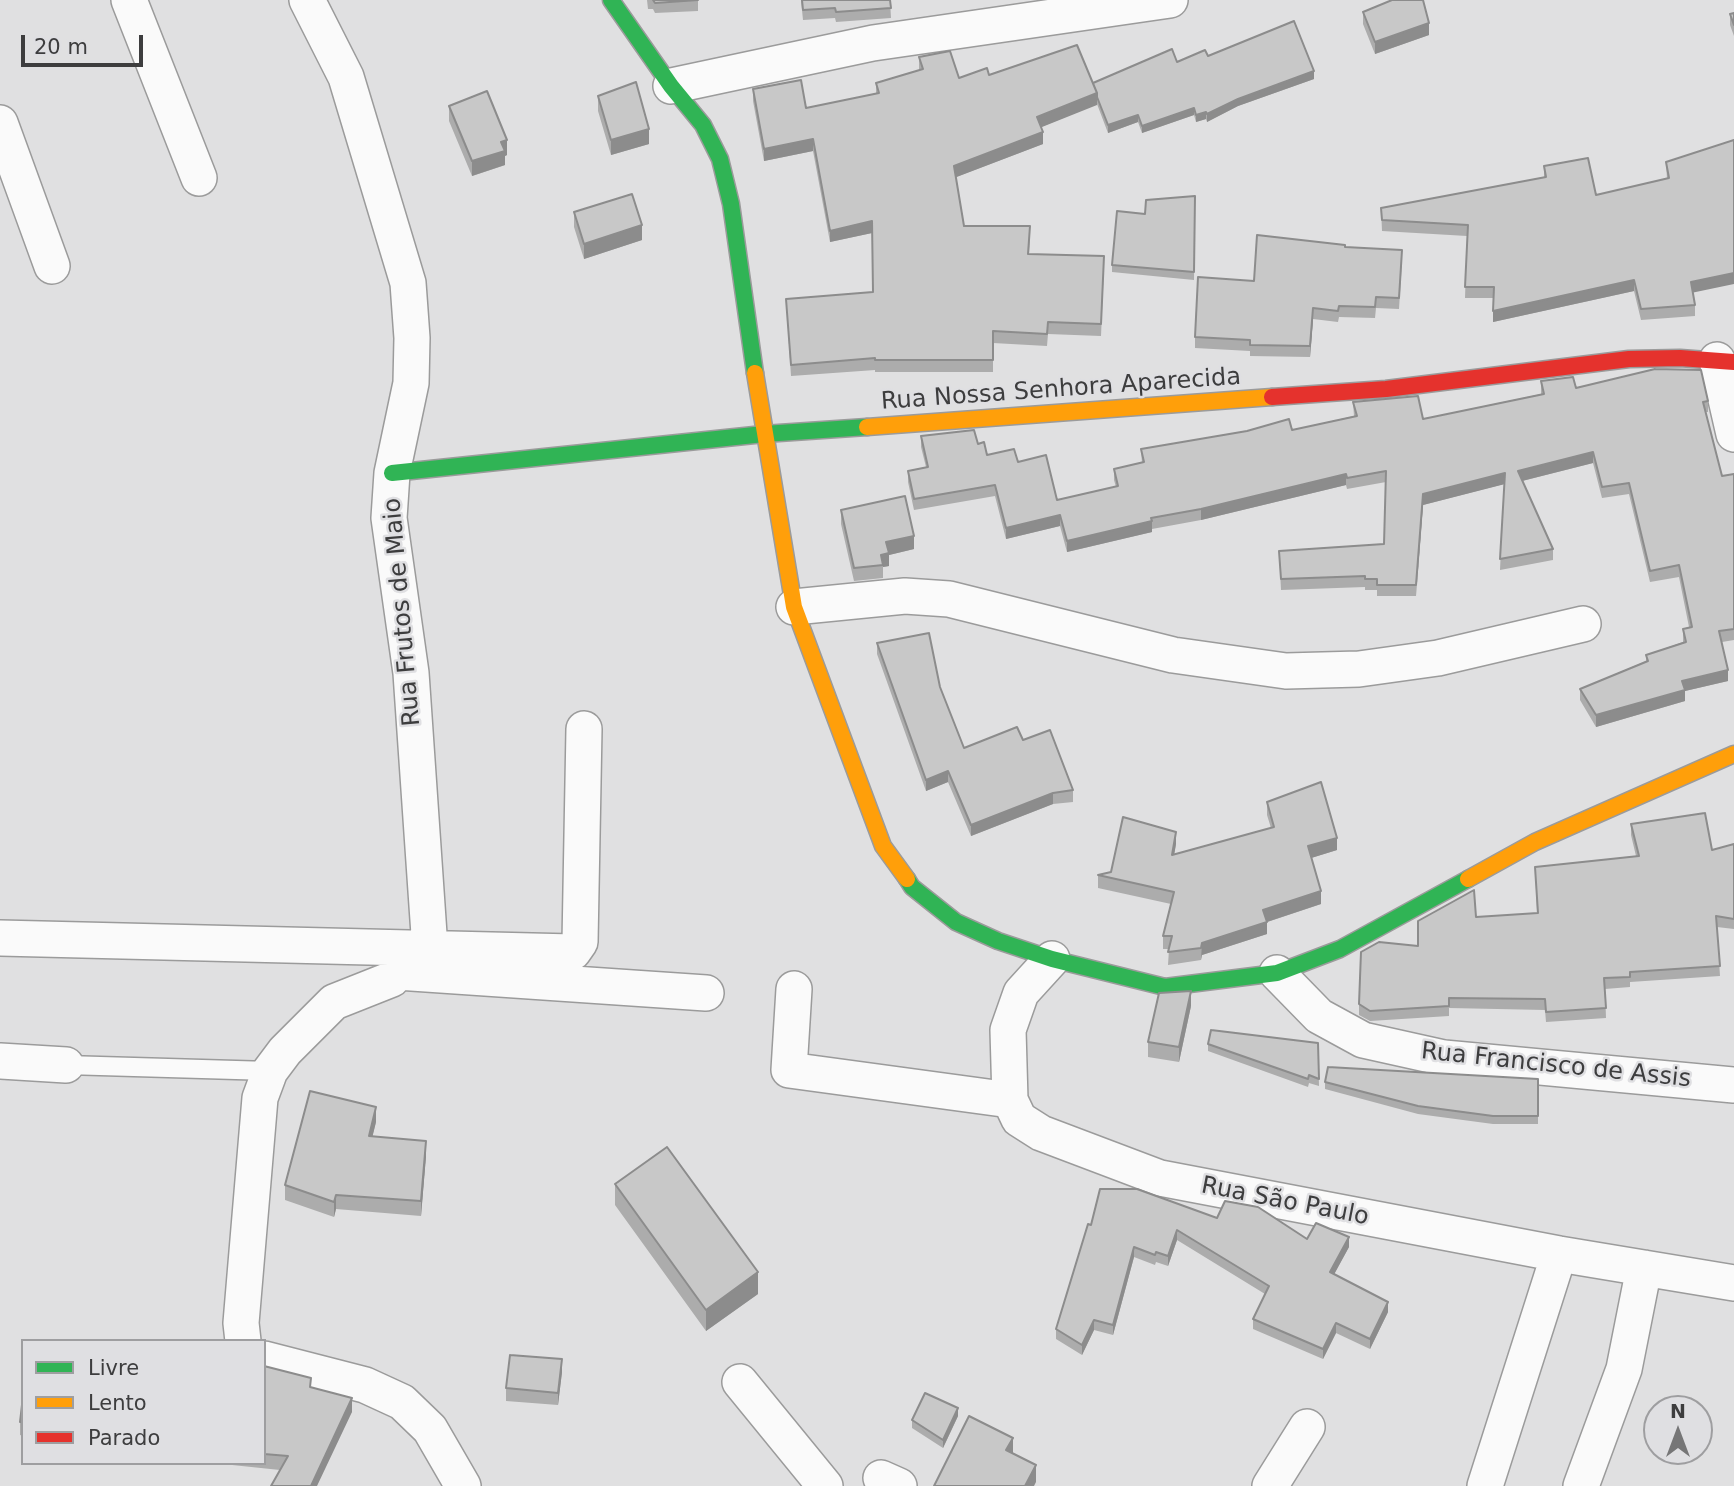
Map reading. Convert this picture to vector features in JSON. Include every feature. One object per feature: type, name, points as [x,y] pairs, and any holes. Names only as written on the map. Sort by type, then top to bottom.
[{"type":"street","points":[[129,0],[199,178]]},
{"type":"street","name":"Rua Frutos de Maio","points":[[307,0],[346,77],[408,283],[412,338],[411,383],[392,472],[390,518],[411,673],[410,956]]},
{"type":"street","points":[[611,0],[671,86],[703,125],[720,159],[732,204],[764,434],[794,607],[883,846],[912,887],[956,922],[998,941],[1052,960],[1165,987],[1277,973],[1339,949],[1535,842],[1734,754]]},
{"type":"street","points":[[671,86],[873,43],[1170,0]]},
{"type":"street","points":[[0,123],[52,266]]},
{"type":"street","name":"Rua Nossa Senhora Aparecida","points":[[392,472],[764,434],[1386,389],[1629,359],[1726,361]]},
{"type":"street","points":[[1726,361],[1734,434]]},
{"type":"street","points":[[794,607],[905,596],[949,599],[1173,655],[1286,671],[1359,669],[1438,658],[1583,624]]},
{"type":"street","points":[[0,938],[410,956],[568,953],[577,948],[580,942],[584,729]]},
{"type":"street","points":[[410,956],[706,993]]},
{"type":"street","points":[[243,1339],[241,1323],[260,1098],[270,1071],[285,1051],[334,1002],[392,979],[410,956]]},
{"type":"street","points":[[794,989],[789,1070],[1010,1100],[1008,1030],[1013,1011],[1021,993],[1052,960]]},
{"type":"street","name":"Rua Francisco de Assis","points":[[1277,973],[1320,1016],[1363,1040],[1444,1058],[1734,1085]]},
{"type":"street","points":[[0,1061],[66,1065]]},
{"type":"street","name":"Rua São Paulo","points":[[1010,1100],[1020,1119],[1041,1133],[1160,1178],[1559,1254],[1734,1283]]},
{"type":"street","points":[[1485,1486],[1559,1254]]},
{"type":"street","points":[[1581,1486],[1624,1369],[1644,1268]]},
{"type":"street","points":[[266,1360],[365,1385],[402,1402],[430,1429],[463,1486]]},
{"type":"street","points":[[740,1382],[825,1486]]},
{"type":"street","points":[[1270,1486],[1307,1427]]},
{"type":"lane","points":[[66,1065],[270,1071]]},
{"type":"building","points":[[653,0],[698,0],[655,3]]},
{"type":"building","points":[[802,0],[890,0],[891,8],[836,12],[835,8],[803,10]]},
{"type":"building","points":[[1392,0],[1423,0],[1429,23],[1375,42],[1363,12]]},
{"type":"building","points":[[1294,21],[1314,71],[1238,99],[1207,114],[1196,115],[1194,108],[1142,126],[1138,115],[1108,125],[1093,83],[1172,49],[1177,62],[1205,50],[1208,56]]},
{"type":"building","points":[[1077,45],[1097,93],[1037,117],[1043,132],[954,166],[964,226],[1030,226],[1028,254],[1104,256],[1101,324],[1048,322],[1047,334],[993,331],[993,360],[875,358],[791,365],[786,299],[873,292],[872,221],[830,231],[813,139],[764,149],[753,89],[801,80],[806,108],[879,93],[876,83],[923,69],[919,57],[950,51],[959,78],[987,68],[989,75]]},
{"type":"building","points":[[636,82],[649,129],[611,140],[598,96]]},
{"type":"building","points":[[487,91],[507,140],[501,142],[505,151],[472,161],[449,106]]},
{"type":"building","points":[[1734,140],[1734,273],[1691,282],[1695,305],[1641,309],[1634,280],[1493,311],[1494,287],[1465,287],[1468,225],[1382,220],[1381,208],[1546,177],[1544,166],[1588,158],[1596,195],[1669,178],[1666,162]]},
{"type":"building","points":[[632,194],[642,225],[584,244],[574,212]]},
{"type":"building","points":[[1195,196],[1194,272],[1112,265],[1117,211],[1145,214],[1146,200]]},
{"type":"building","points":[[1257,235],[1345,247],[1402,250],[1399,298],[1376,297],[1375,307],[1339,306],[1338,311],[1313,308],[1310,346],[1250,345],[1250,340],[1195,337],[1198,277],[1254,281]]},
{"type":"building","points":[[1655,369],[1701,370],[1708,401],[1703,402],[1722,476],[1734,474],[1734,629],[1719,631],[1728,670],[1682,681],[1685,690],[1596,715],[1580,689],[1648,661],[1646,655],[1686,642],[1683,629],[1692,627],[1679,565],[1650,571],[1629,483],[1602,487],[1593,452],[1518,471],[1553,549],[1500,559],[1505,473],[1423,494],[1416,585],[1377,585],[1377,579],[1365,579],[1365,576],[1281,579],[1279,551],[1384,544],[1386,471],[1347,478],[1346,474],[1201,509],[1151,518],[1152,521],[1067,541],[1060,515],[1006,528],[995,485],[914,499],[908,471],[928,467],[921,436],[974,430],[978,444],[984,442],[987,455],[1014,449],[1018,462],[1046,455],[1057,500],[1118,486],[1114,469],[1144,462],[1141,449],[1247,431],[1289,419],[1292,430],[1357,416],[1353,402],[1418,396],[1423,419],[1544,394],[1541,381],[1573,377],[1576,388]]},
{"type":"building","points":[[905,496],[914,536],[886,542],[889,553],[881,555],[883,565],[854,568],[841,510]]},
{"type":"building","points":[[929,633],[940,687],[964,748],[1017,727],[1023,740],[1050,730],[1073,790],[1053,793],[971,825],[948,771],[926,780],[877,643]]},
{"type":"building","points":[[1321,782],[1337,838],[1308,846],[1321,891],[1263,910],[1267,922],[1202,943],[1201,948],[1168,952],[1172,936],[1163,936],[1174,892],[1098,875],[1111,872],[1123,817],[1176,832],[1172,855],[1274,827],[1267,802]]},
{"type":"building","points":[[1705,813],[1712,850],[1734,844],[1734,919],[1716,916],[1720,966],[1630,972],[1630,977],[1604,978],[1606,1008],[1546,1012],[1545,999],[1449,998],[1449,1006],[1370,1011],[1359,1004],[1361,952],[1379,942],[1418,946],[1418,921],[1474,890],[1476,917],[1538,913],[1535,867],[1639,856],[1631,824]]},
{"type":"building","points":[[1191,991],[1179,1047],[1148,1042],[1159,993]]},
{"type":"building","points":[[1211,1030],[1318,1043],[1319,1079],[1309,1075],[1308,1079],[1208,1044]]},
{"type":"building","points":[[1328,1067],[1538,1079],[1538,1116],[1493,1116],[1418,1106],[1325,1082]]},
{"type":"building","points":[[310,1091],[376,1107],[369,1136],[426,1141],[421,1201],[336,1195],[334,1202],[285,1185]]},
{"type":"building","points":[[667,1147],[758,1272],[706,1310],[615,1184]]},
{"type":"building","points":[[1100,1189],[1137,1189],[1217,1218],[1225,1201],[1258,1207],[1307,1239],[1316,1223],[1349,1237],[1330,1272],[1388,1302],[1370,1339],[1336,1323],[1323,1349],[1253,1319],[1269,1286],[1177,1230],[1168,1256],[1156,1252],[1155,1255],[1134,1247],[1113,1325],[1094,1320],[1082,1345],[1056,1329],[1088,1224],[1091,1225]]},
{"type":"building","points":[[510,1355],[562,1359],[558,1393],[506,1388]]},
{"type":"building","points":[[266,1367],[311,1378],[310,1387],[352,1398],[311,1486],[271,1486],[288,1456],[266,1454]]},
{"type":"building","points":[[925,1393],[958,1408],[943,1440],[912,1420]]},
{"type":"building","points":[[969,1416],[1013,1438],[1006,1450],[1036,1465],[1025,1486],[934,1486]]},
{"type":"traffic: fast","points":[[611,0],[671,86],[703,125],[720,159],[731,204],[755,373]]},
{"type":"traffic: fast","points":[[392,473],[764,434],[867,427]]},
{"type":"traffic: fast","points":[[907,879],[912,887],[956,922],[998,941],[1052,959],[1165,987],[1277,973],[1340,949],[1468,879]]},
{"type":"traffic: slow","points":[[755,373],[794,607],[883,846],[907,879]]},
{"type":"traffic: slow","points":[[867,427],[1272,397]]},
{"type":"traffic: slow","points":[[1468,879],[1535,842],[1734,754]]},
{"type":"traffic: jam","points":[[1272,397],[1386,389],[1629,359],[1680,358],[1734,362]]}]
